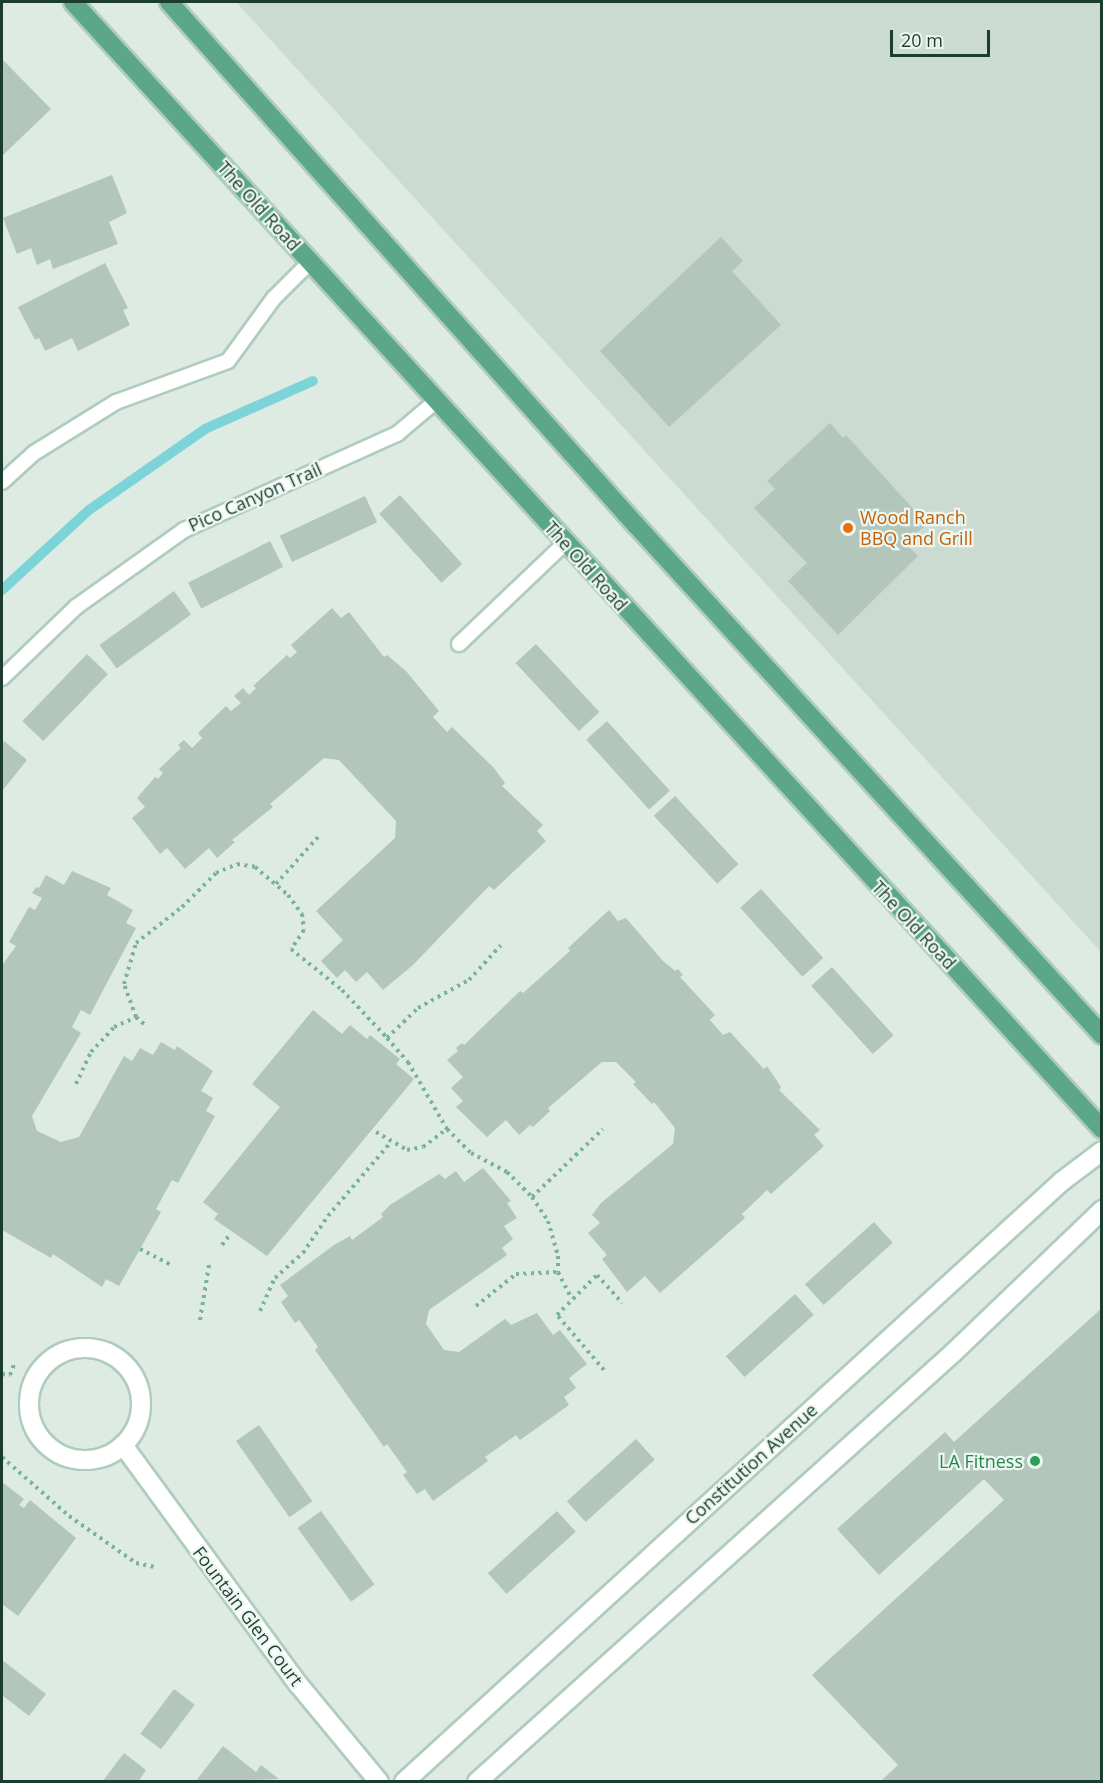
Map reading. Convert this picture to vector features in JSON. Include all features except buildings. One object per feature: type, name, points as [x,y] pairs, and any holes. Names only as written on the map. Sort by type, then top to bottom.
[{"type":"main road","name":"The Old Road","points":[[73,2],[1101,1129]]},
{"type":"main road","points":[[169,2],[636,525],[1101,1035]]},
{"type":"main road","name":"Constitution Avenue","points":[[404,1782],[1061,1182],[1101,1151]]},
{"type":"main road","points":[[477,1782],[953,1353],[1101,1210]]},
{"type":"main road","points":[[90,1347],[109,1352],[125,1364],[141,1395],[141,1414],[123,1445],[106,1456],[87,1460],[67,1457],[50,1448],[37,1433],[30,1414],[30,1394],[37,1376],[53,1358],[70,1350],[90,1347]]},
{"type":"main road","name":"Fountain Glen Court","points":[[123,1445],[298,1684],[379,1782]]},
{"type":"lane","points":[[2,482],[34,453],[116,402],[228,361],[273,298],[310,262]]},
{"type":"lane","name":"Pico Canyon Trail","points":[[2,678],[76,607],[184,530],[397,434],[436,401]]},
{"type":"lane","points":[[459,644],[565,543]]},
{"type":"path","points":[[276,884],[318,837]]},
{"type":"path","points":[[144,1024],[136,1017],[124,984],[136,943],[182,907],[216,873],[237,864],[255,867],[276,884],[302,914],[304,930],[291,949],[342,990],[408,1062],[447,1129],[471,1153],[507,1172],[532,1197],[548,1221],[558,1256],[558,1272],[572,1299]]},
{"type":"path","points":[[387,1038],[418,1008],[469,980],[501,945]]},
{"type":"path","points":[[76,1084],[99,1044],[114,1027],[136,1017]]},
{"type":"path","points":[[376,1132],[407,1149],[423,1147],[447,1129]]},
{"type":"path","points":[[532,1197],[603,1129]]},
{"type":"path","points":[[260,1311],[275,1278],[303,1253],[328,1216],[391,1142]]},
{"type":"path","points":[[222,1245],[231,1233]]},
{"type":"path","points":[[140,1249],[170,1264]]},
{"type":"path","points":[[200,1320],[209,1265]]},
{"type":"path","points":[[476,1306],[516,1274],[558,1272]]},
{"type":"path","points":[[604,1370],[557,1315],[597,1275],[622,1303]]},
{"type":"path","points":[[2,1374],[10,1375],[15,1362]]},
{"type":"path","points":[[2,1457],[69,1516],[136,1563],[155,1567]]},
{"type":"shaded area","points":[[236,2],[1101,2],[1101,952]]},
{"type":"waterway","points":[[2,590],[89,510],[205,429],[313,381]]},
{"type":"place","name":"Wood Ranch BBQ and Grill","points":[[848,528]]},
{"type":"place","name":"LA Fitness","points":[[1035,1461]]}]
